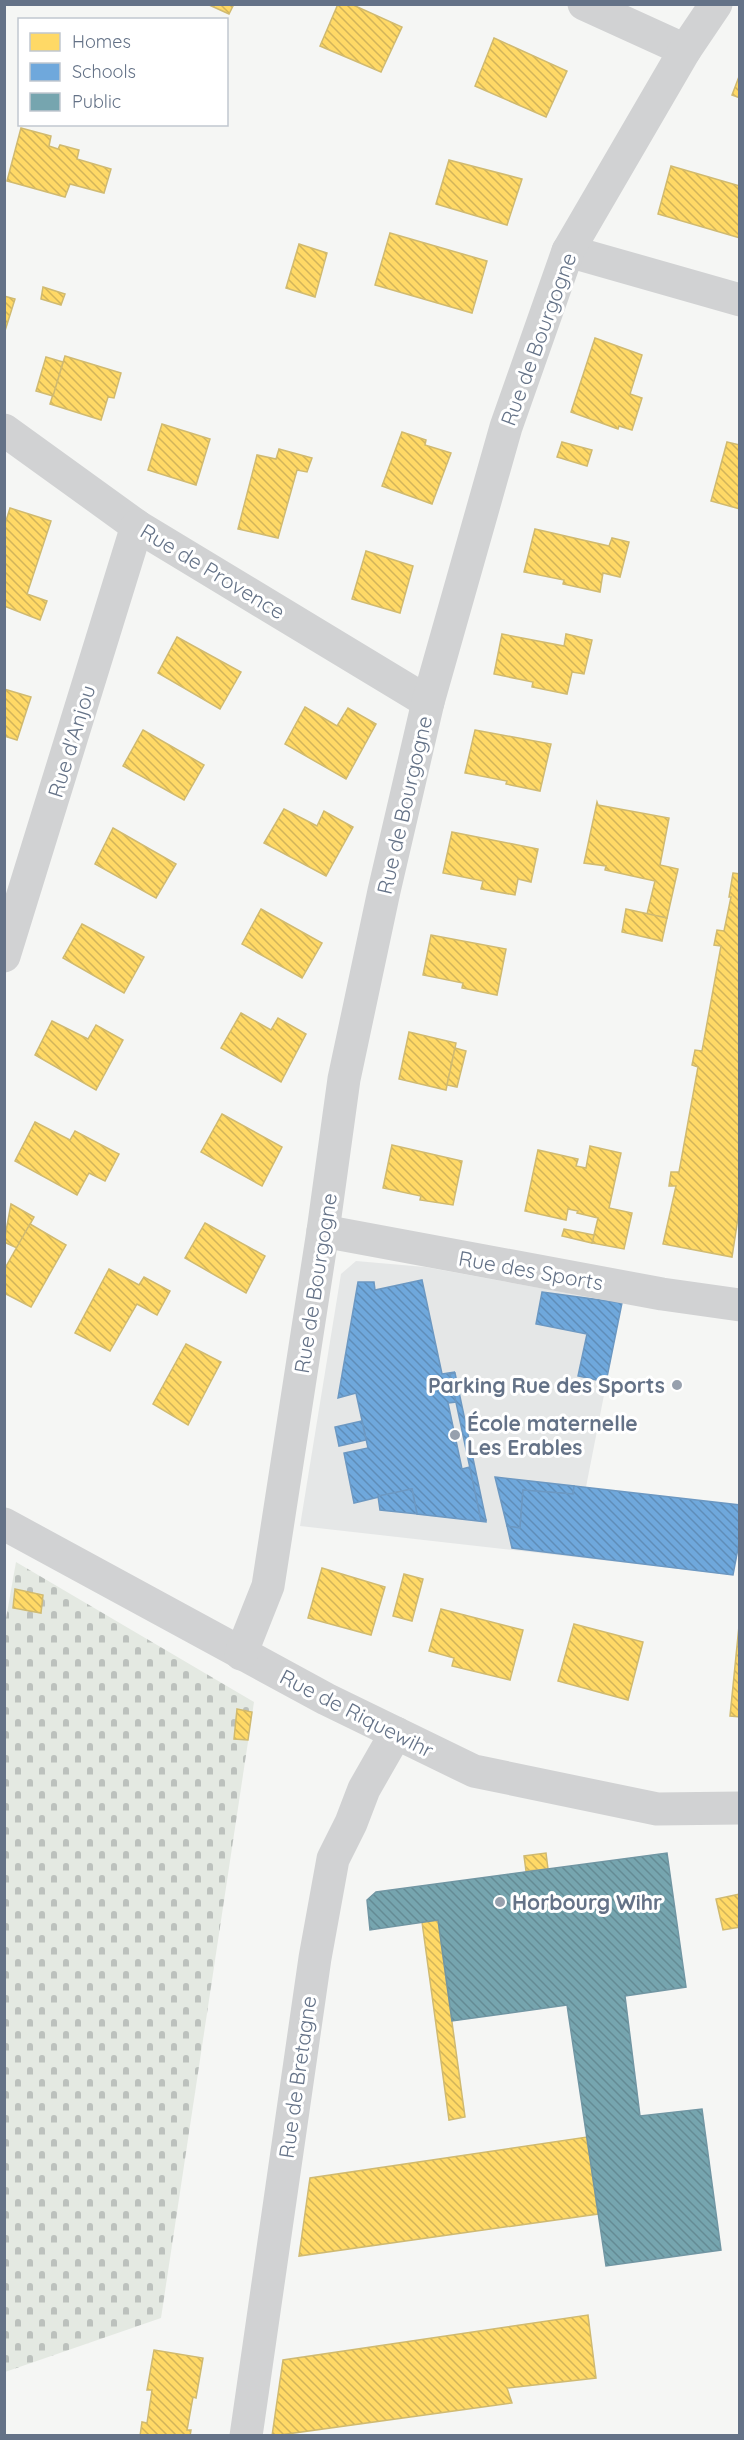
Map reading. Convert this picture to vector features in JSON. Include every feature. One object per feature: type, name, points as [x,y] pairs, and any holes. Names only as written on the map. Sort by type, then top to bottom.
[{"type":"street","points":[[584,4],[685,50]]},
{"type":"street","name":"Rue de Bourgogne","points":[[241,1654],[268,1586],[344,1080],[384,891],[428,702],[506,427],[568,251],[685,50],[716,4]]},
{"type":"street","points":[[568,251],[740,300]]},
{"type":"street","name":"Rue de Provence","points":[[4,430],[138,526],[428,702]]},
{"type":"street","name":"Rue d'Anjou","points":[[4,956],[138,526]]},
{"type":"street","name":"Rue des Sports","points":[[323,1231],[662,1294],[739,1305]]},
{"type":"street","name":"Rue de Riquewihr","points":[[6,1528],[241,1654],[474,1771],[657,1809],[740,1808]]},
{"type":"street","name":"Rue de Bretagne","points":[[246,2436],[315,1958],[333,1859],[351,1823],[364,1789],[396,1733]]},
{"type":"shaded area","name":"École maternelle Les Erables","points":[[356,1261],[425,1267],[622,1303],[586,1487],[739,1538],[733,1575],[300,1526],[341,1274]]},
{"type":"green space","points":[[16,1562],[254,1702],[161,2318],[5,2372],[4,1630]]},
{"type":"building: Homes","points":[[207,4],[234,4],[229,14]]},
{"type":"building: Homes","points":[[338,4],[351,4],[402,27],[381,72],[320,46]]},
{"type":"building: Homes","points":[[494,38],[567,71],[546,117],[475,86]]},
{"type":"building: Homes","points":[[740,74],[740,98],[732,95]]},
{"type":"building: Homes","points":[[21,128],[51,136],[49,146],[58,149],[60,145],[79,150],[77,159],[111,169],[104,193],[70,184],[65,197],[7,181]]},
{"type":"building: Homes","points":[[449,160],[522,179],[507,225],[436,204]]},
{"type":"building: Homes","points":[[671,166],[740,186],[740,238],[658,214]]},
{"type":"building: Homes","points":[[390,233],[487,261],[472,313],[375,285]]},
{"type":"building: Homes","points":[[299,244],[327,253],[315,297],[286,288]]},
{"type":"building: Homes","points":[[43,287],[65,294],[61,305],[41,299]]},
{"type":"building: Homes","points":[[4,296],[15,299],[4,334]]},
{"type":"building: Homes","points":[[595,338],[642,355],[630,394],[642,398],[632,430],[619,426],[618,429],[571,412]]},
{"type":"building: Homes","points":[[65,356],[121,373],[114,398],[108,397],[101,420],[50,404]]},
{"type":"building: Homes","points":[[46,357],[63,362],[53,396],[36,391]]},
{"type":"building: Homes","points":[[162,424],[210,439],[196,485],[148,470]]},
{"type":"building: Homes","points":[[402,432],[426,440],[425,445],[451,453],[432,504],[382,486]]},
{"type":"building: Homes","points":[[562,442],[592,450],[587,466],[557,457]]},
{"type":"building: Homes","points":[[727,442],[740,445],[740,509],[711,501]]},
{"type":"building: Homes","points":[[279,449],[312,458],[307,472],[297,470],[278,538],[238,529],[257,455],[276,459]]},
{"type":"building: Homes","points":[[10,508],[51,521],[27,594],[47,601],[40,620],[4,606],[4,527]]},
{"type":"building: Homes","points":[[535,529],[609,546],[612,538],[629,542],[620,577],[603,573],[600,592],[563,584],[564,580],[524,572]]},
{"type":"building: Homes","points":[[366,551],[413,566],[400,613],[352,599]]},
{"type":"building: Homes","points":[[502,634],[564,646],[566,634],[592,640],[584,674],[572,672],[567,694],[532,687],[533,682],[494,674]]},
{"type":"building: Homes","points":[[177,637],[241,672],[220,709],[158,673]]},
{"type":"building: Homes","points":[[4,689],[31,697],[17,740],[4,736]]},
{"type":"building: Homes","points":[[305,707],[337,726],[348,708],[376,724],[346,779],[285,744]]},
{"type":"building: Homes","points":[[143,730],[204,765],[184,800],[123,766]]},
{"type":"building: Homes","points":[[475,730],[551,744],[540,791],[506,784],[507,781],[465,773]]},
{"type":"building: Homes","points":[[597,802],[598,805],[669,818],[660,865],[678,869],[667,918],[647,914],[655,881],[605,870],[606,866],[584,863]]},
{"type":"building: Homes","points":[[284,809],[317,826],[324,811],[353,827],[326,876],[264,843]]},
{"type":"building: Homes","points":[[113,828],[176,864],[156,898],[95,864]]},
{"type":"building: Homes","points":[[452,832],[538,849],[531,882],[518,879],[515,895],[481,889],[483,881],[443,873]]},
{"type":"building: Homes","points":[[733,873],[740,874],[740,1205],[732,1257],[663,1244],[676,1186],[669,1186],[671,1172],[679,1172],[698,1067],[692,1065],[695,1050],[702,1051],[721,946],[714,945],[717,930],[724,931]]},
{"type":"building: Homes","points":[[261,909],[322,943],[302,978],[242,944]]},
{"type":"building: Homes","points":[[626,909],[667,918],[662,941],[622,932]]},
{"type":"building: Homes","points":[[82,924],[144,957],[124,993],[63,958]]},
{"type":"building: Homes","points":[[431,935],[506,949],[497,995],[462,988],[463,983],[423,975]]},
{"type":"building: Homes","points":[[241,1013],[271,1030],[278,1018],[306,1034],[281,1082],[221,1048]]},
{"type":"building: Homes","points":[[52,1021],[88,1039],[96,1025],[123,1040],[96,1090],[35,1055]]},
{"type":"building: Homes","points":[[409,1032],[456,1043],[446,1090],[399,1079]]},
{"type":"building: Homes","points":[[455,1048],[466,1051],[457,1087],[447,1085]]},
{"type":"building: Homes","points":[[222,1114],[282,1147],[262,1186],[201,1152]]},
{"type":"building: Homes","points":[[35,1122],[70,1140],[75,1131],[119,1154],[105,1181],[89,1173],[77,1195],[15,1161]]},
{"type":"building: Homes","points":[[392,1145],[462,1161],[453,1205],[420,1200],[421,1196],[383,1188]]},
{"type":"building: Homes","points":[[590,1146],[621,1153],[609,1208],[632,1213],[624,1249],[592,1243],[598,1218],[568,1209],[566,1220],[525,1211],[538,1150],[578,1159],[576,1166],[586,1168]]},
{"type":"building: Homes","points":[[11,1204],[34,1217],[17,1248],[4,1242]]},
{"type":"building: Homes","points":[[205,1223],[265,1256],[246,1293],[185,1258]]},
{"type":"building: Homes","points":[[30,1224],[66,1245],[31,1307],[4,1293],[4,1270]]},
{"type":"building: Homes","points":[[564,1229],[594,1235],[592,1243],[562,1236]]},
{"type":"building: Homes","points":[[109,1269],[139,1285],[144,1277],[170,1291],[157,1315],[137,1304],[110,1351],[75,1333]]},
{"type":"building: Homes","points":[[186,1344],[221,1362],[188,1425],[153,1404]]},
{"type":"building: Homes","points":[[322,1568],[385,1587],[371,1635],[308,1618]]},
{"type":"building: Homes","points":[[404,1574],[423,1579],[412,1621],[393,1616]]},
{"type":"building: Homes","points":[[15,1589],[43,1595],[41,1613],[13,1608]]},
{"type":"building: Homes","points":[[441,1609],[523,1630],[510,1680],[452,1666],[454,1658],[429,1651]]},
{"type":"building: Homes","points":[[574,1624],[643,1642],[628,1700],[558,1681]]},
{"type":"building: Homes","points":[[740,1626],[740,1717],[730,1716]]},
{"type":"building: Homes","points":[[237,1709],[252,1712],[248,1740],[234,1739]]},
{"type":"building: Homes","points":[[546,1853],[548,1869],[526,1871],[524,1856]]},
{"type":"building: Homes","points":[[740,1894],[740,1927],[723,1930],[716,1899]]},
{"type":"building: Homes","points":[[438,1920],[465,2117],[449,2120],[422,1922]]},
{"type":"building: Homes","points":[[587,2137],[598,2214],[299,2256],[310,2178]]},
{"type":"building: Homes","points":[[588,2315],[596,2378],[507,2388],[512,2403],[272,2436],[283,2360]]},
{"type":"building: Homes","points":[[154,2350],[203,2358],[196,2398],[193,2397],[187,2430],[191,2430],[190,2436],[140,2436],[142,2422],[147,2423],[152,2390],[147,2390]]},
{"type":"building: Schools","points":[[422,1280],[442,1374],[455,1372],[450,1374],[456,1402],[448,1403],[462,1469],[470,1467],[481,1520],[486,1520],[486,1522],[417,1514],[412,1489],[354,1503],[344,1453],[368,1448],[356,1393],[338,1398],[358,1282],[374,1282],[375,1290]]},
{"type":"building: Schools","points":[[542,1292],[622,1303],[606,1382],[578,1376],[587,1334],[536,1324]]},
{"type":"building: Schools","points":[[455,1373],[486,1520],[481,1520],[450,1374]]},
{"type":"building: Schools","points":[[362,1421],[366,1440],[339,1446],[335,1427]]},
{"type":"building: Schools","points":[[495,1477],[574,1486],[573,1494],[523,1490],[520,1528],[507,1526]]},
{"type":"building: Schools","points":[[574,1486],[740,1505],[740,1538],[733,1575],[512,1548],[507,1526],[520,1528],[523,1490],[573,1494]]},
{"type":"building: Schools","points":[[412,1489],[417,1514],[380,1510],[378,1496]]},
{"type":"building: Public","points":[[667,1853],[686,1987],[625,1996],[640,2116],[702,2109],[721,2250],[606,2266],[567,2005],[452,2021],[438,1920],[370,1930],[367,1900],[376,1892]]},
{"type":"place","name":"Parking Rue des Sports","points":[[677,1385]]},
{"type":"place","name":"École maternelle Les Erables","points":[[455,1435]]},
{"type":"place","name":"Horbourg Wihr","points":[[500,1902]]}]
